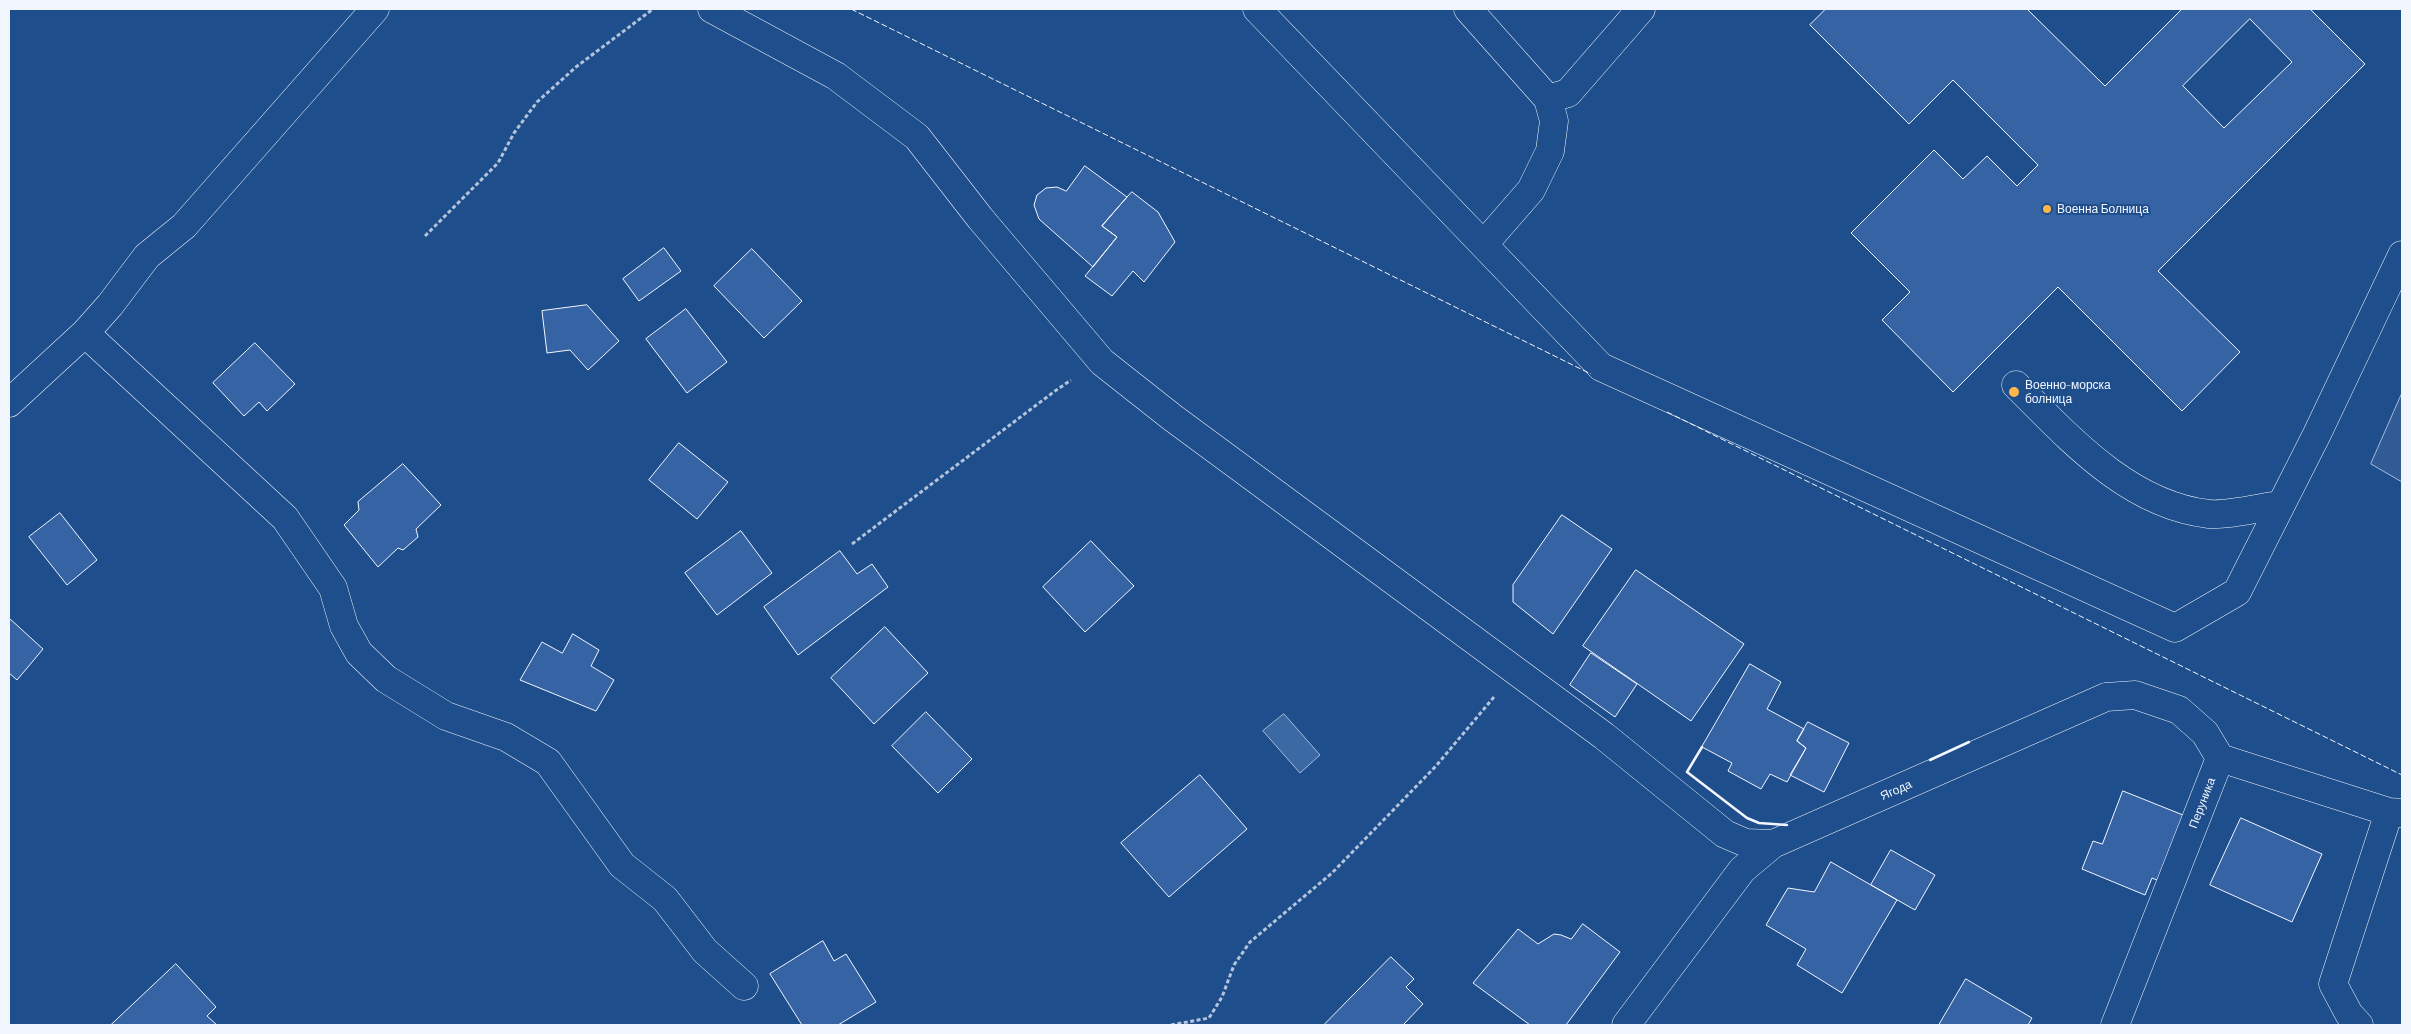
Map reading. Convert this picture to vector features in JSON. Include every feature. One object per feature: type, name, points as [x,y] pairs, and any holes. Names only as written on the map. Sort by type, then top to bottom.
[{"type":"street","points":[[9,403],[85,332],[110,305],[147,256],[184,226],[375,9]]},
{"type":"street","points":[[712,9],[836,76],[917,138],[980,218],[1102,362],[1173,418],[1604,736],[1725,834],[1746,843],[1773,844]]},
{"type":"street","points":[[1257,9],[1601,367],[2175,628],[2237,592],[2402,255]]},
{"type":"street","points":[[1468,9],[1548,99],[1554,121],[1550,151],[1531,190],[1484,244]]},
{"type":"street","points":[[1548,99],[1568,93],[1641,9]]},
{"type":"street","points":[[85,332],[285,518],[334,588],[344,626],[359,653],[386,679],[446,716],[506,737],[548,762],[622,865],[665,899],[705,950],[744,986]]},
{"type":"street","points":[[2016,386],[2088,456],[2156,500],[2210,515],[2281,505]]},
{"type":"street","name":"Ягода","points":[[1626,1025],[1742,870],[1773,844],[2106,697],[2135,695],[2179,710],[2205,733],[2220,758]]},
{"type":"street","points":[[2220,758],[2396,813],[2333,984],[2349,1014],[2359,1025]]},
{"type":"street","name":"Перуника","points":[[2115,1025],[2220,758]]},
{"type":"path","points":[[425,236],[498,163],[514,133],[537,102],[576,67],[653,9]]},
{"type":"path","points":[[852,544],[1054,391],[1102,362]]},
{"type":"path","points":[[1171,1025],[1209,1018],[1222,997],[1234,965],[1250,942],[1332,873],[1422,780],[1490,702],[1514,669]]},
{"type":"shaded area","points":[[2402,393],[2402,482],[2371,464]]},
{"type":"shaded area","points":[[1284,714],[1320,755],[1300,773],[1263,731]]},
{"type":"building","name":"Военна Болница","points":[[1826,9],[2027,9],[2105,86],[2182,9],[2310,9],[2365,64],[2158,271],[2240,352],[2182,411],[2058,287],[1953,392],[1882,320],[1910,292],[1851,233],[1934,150],[1963,179],[1987,156],[2017,186],[2038,165],[1953,80],[1909,124],[1810,25]],"holes":[[[2250,19],[2292,62],[2224,128],[2183,86]]]},
{"type":"building","points":[[1085,166],[1127,197],[1102,226],[1117,237],[1093,267],[1039,219],[1034,205],[1037,195],[1046,188],[1057,187],[1066,191]]},
{"type":"building","points":[[1132,192],[1158,212],[1175,242],[1144,282],[1133,271],[1112,296],[1085,276],[1117,237],[1102,226]]},
{"type":"building","points":[[664,248],[681,271],[639,301],[623,279]]},
{"type":"building","points":[[752,249],[802,301],[764,338],[714,286]]},
{"type":"building","points":[[587,305],[619,341],[588,370],[570,350],[547,353],[542,311]]},
{"type":"building","points":[[686,309],[727,362],[687,393],[646,339]]},
{"type":"building","points":[[255,343],[295,384],[267,411],[259,402],[244,416],[213,383]]},
{"type":"building","points":[[679,443],[728,482],[697,519],[649,480]]},
{"type":"building","points":[[403,464],[441,505],[416,529],[418,537],[403,550],[398,548],[378,567],[344,525],[359,510],[358,502]]},
{"type":"building","points":[[60,513],[97,560],[67,585],[29,537]]},
{"type":"building","points":[[1562,515],[1612,549],[1553,634],[1513,602],[1513,585]]},
{"type":"building","points":[[741,531],[772,573],[717,615],[685,573]]},
{"type":"building","points":[[1091,541],[1134,586],[1085,632],[1043,587]]},
{"type":"building","points":[[840,551],[857,574],[872,564],[888,587],[798,655],[764,607]]},
{"type":"building","points":[[1636,570],[1744,644],[1691,721],[1583,646]]},
{"type":"building","points":[[9,618],[43,649],[17,680],[9,673]]},
{"type":"building","points":[[885,627],[928,673],[874,724],[831,678]]},
{"type":"building","points":[[573,634],[599,650],[591,666],[614,680],[596,711],[520,680],[542,642],[562,653]]},
{"type":"building","points":[[1591,653],[1637,684],[1615,717],[1570,685]]},
{"type":"building","points":[[1750,664],[1781,682],[1767,709],[1804,729],[1797,741],[1806,748],[1787,782],[1770,774],[1761,789],[1728,771],[1732,763],[1702,747]]},
{"type":"building","points":[[926,712],[972,759],[938,793],[892,746]]},
{"type":"building","points":[[1808,722],[1849,743],[1824,792],[1790,775],[1806,748],[1797,741]]},
{"type":"building","points":[[1200,775],[1247,829],[1169,897],[1121,843]]},
{"type":"building","points":[[2123,791],[2188,817],[2162,882],[2152,878],[2145,895],[2082,869],[2093,841],[2102,844]]},
{"type":"building","points":[[2241,818],[2322,854],[2292,922],[2210,885]]},
{"type":"building","points":[[1891,850],[1935,875],[1915,910],[1871,885]]},
{"type":"building","points":[[1831,862],[1897,900],[1842,993],[1797,965],[1806,949],[1766,925],[1788,888],[1814,892]]},
{"type":"building","points":[[1583,924],[1620,952],[1566,1025],[1530,1025],[1473,983],[1518,929],[1538,944],[1554,934],[1571,939]]},
{"type":"building","points":[[823,941],[834,961],[846,954],[876,1002],[838,1025],[802,1025],[770,974]]},
{"type":"building","points":[[1391,957],[1414,979],[1406,987],[1423,1004],[1403,1025],[1324,1025]]},
{"type":"building","points":[[176,964],[216,1007],[207,1016],[217,1025],[111,1025]]},
{"type":"building","points":[[1966,979],[2032,1018],[2028,1025],[1939,1025]]},
{"type":"fence","points":[[851,9],[1591,374]]},
{"type":"fence","points":[[1667,412],[2402,775]]},
{"type":"wall","points":[[1930,760],[1969,742]]},
{"type":"wall","points":[[1702,747],[1687,772],[1747,818],[1759,823],[1787,825]]},
{"type":"place","name":"Военна Болница","points":[[2047,209]]},
{"type":"place","name":"Военно-морска болница","points":[[2014,392]]}]
